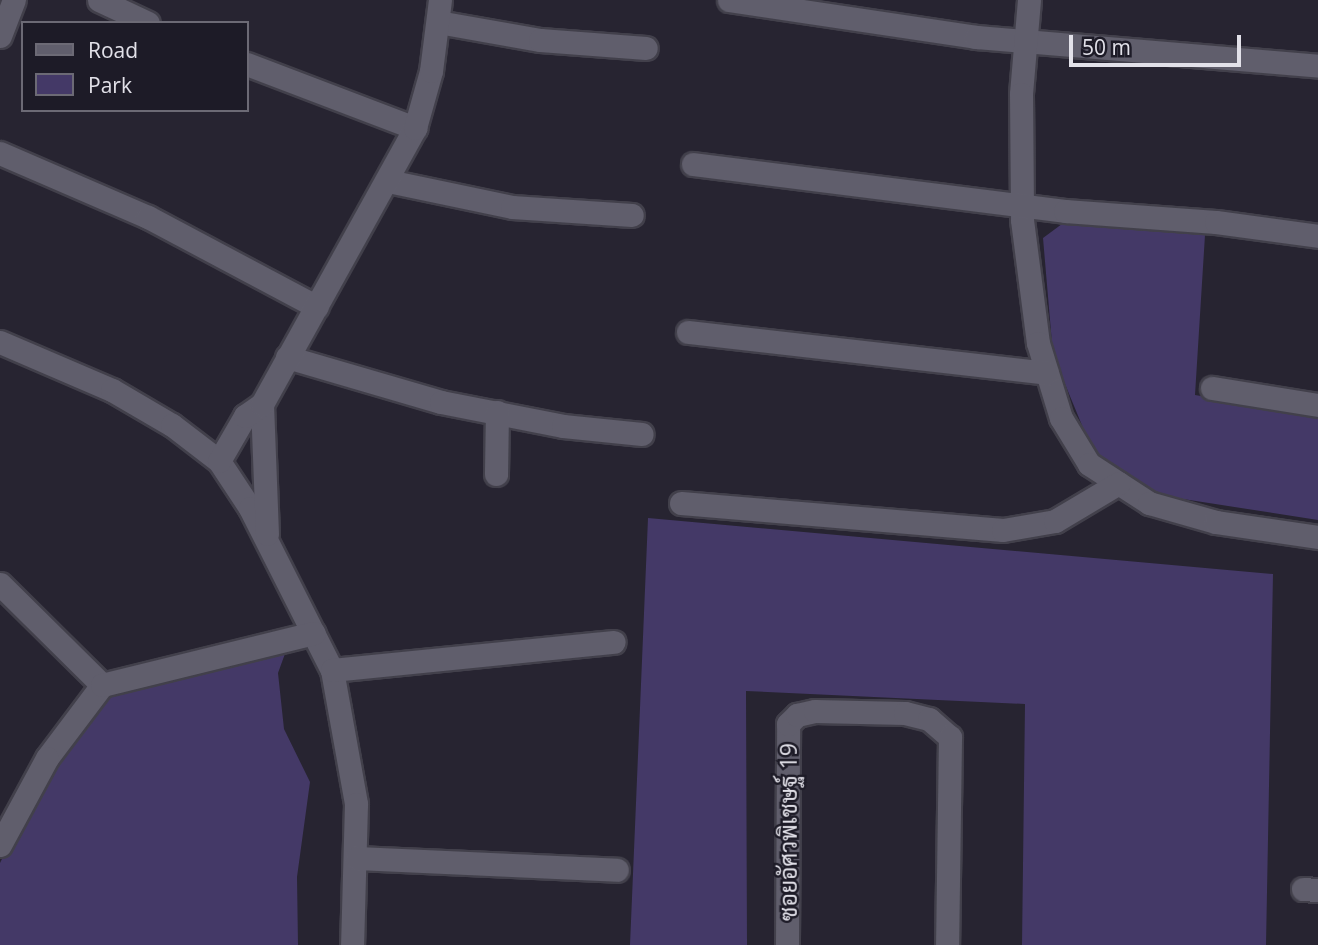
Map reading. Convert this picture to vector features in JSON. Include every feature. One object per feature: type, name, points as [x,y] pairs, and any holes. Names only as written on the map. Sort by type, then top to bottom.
[{"type":"street","points":[[0,36],[14,0]]},
{"type":"street","points":[[99,0],[144,21]]},
{"type":"street","points":[[729,0],[1025,41],[1318,66]]},
{"type":"street","points":[[1029,0],[1025,41],[1021,205],[1038,343],[1061,418],[1089,464],[1149,503],[1216,522],[1318,537]]},
{"type":"street","points":[[219,461],[245,416],[262,404],[415,128],[431,71],[439,11],[540,40],[646,48]]},
{"type":"street","points":[[248,64],[415,128]]},
{"type":"street","points":[[0,153],[148,218],[317,307]]},
{"type":"street","points":[[693,164],[1021,205],[1318,236]]},
{"type":"street","points":[[388,181],[512,207],[632,215]]},
{"type":"street","points":[[688,332],[1048,373]]},
{"type":"street","points":[[0,342],[112,390],[172,425],[219,461],[267,537],[332,670],[356,804],[357,858],[352,945]]},
{"type":"street","points":[[287,357],[441,402],[642,434]]},
{"type":"street","points":[[1212,388],[1318,405]]},
{"type":"street","points":[[262,404],[267,537]]},
{"type":"street","points":[[496,474],[497,412]]},
{"type":"street","points":[[681,503],[1003,530],[1055,520],[1119,483]]},
{"type":"street","points":[[0,584],[102,685]]},
{"type":"street","points":[[0,845],[47,758],[102,685],[314,633]]},
{"type":"street","points":[[332,670],[614,642]]},
{"type":"street","name":"ซอยอัศวพิเชษฐ์ 19","points":[[787,945],[788,724],[797,715],[814,711],[905,713],[929,719],[950,737],[947,945]]},
{"type":"street","points":[[357,858],[617,870]]},
{"type":"green space","points":[[1066,221],[1205,235],[1195,395],[1318,416],[1318,520],[1151,494],[1093,452],[1053,355],[1043,238]]},
{"type":"green space","points":[[648,518],[1273,574],[1266,945],[1022,945],[1025,704],[746,691],[747,945],[630,945]]},
{"type":"green space","points":[[286,651],[278,673],[284,729],[310,782],[297,877],[298,945],[0,945],[0,863],[88,684]]}]
